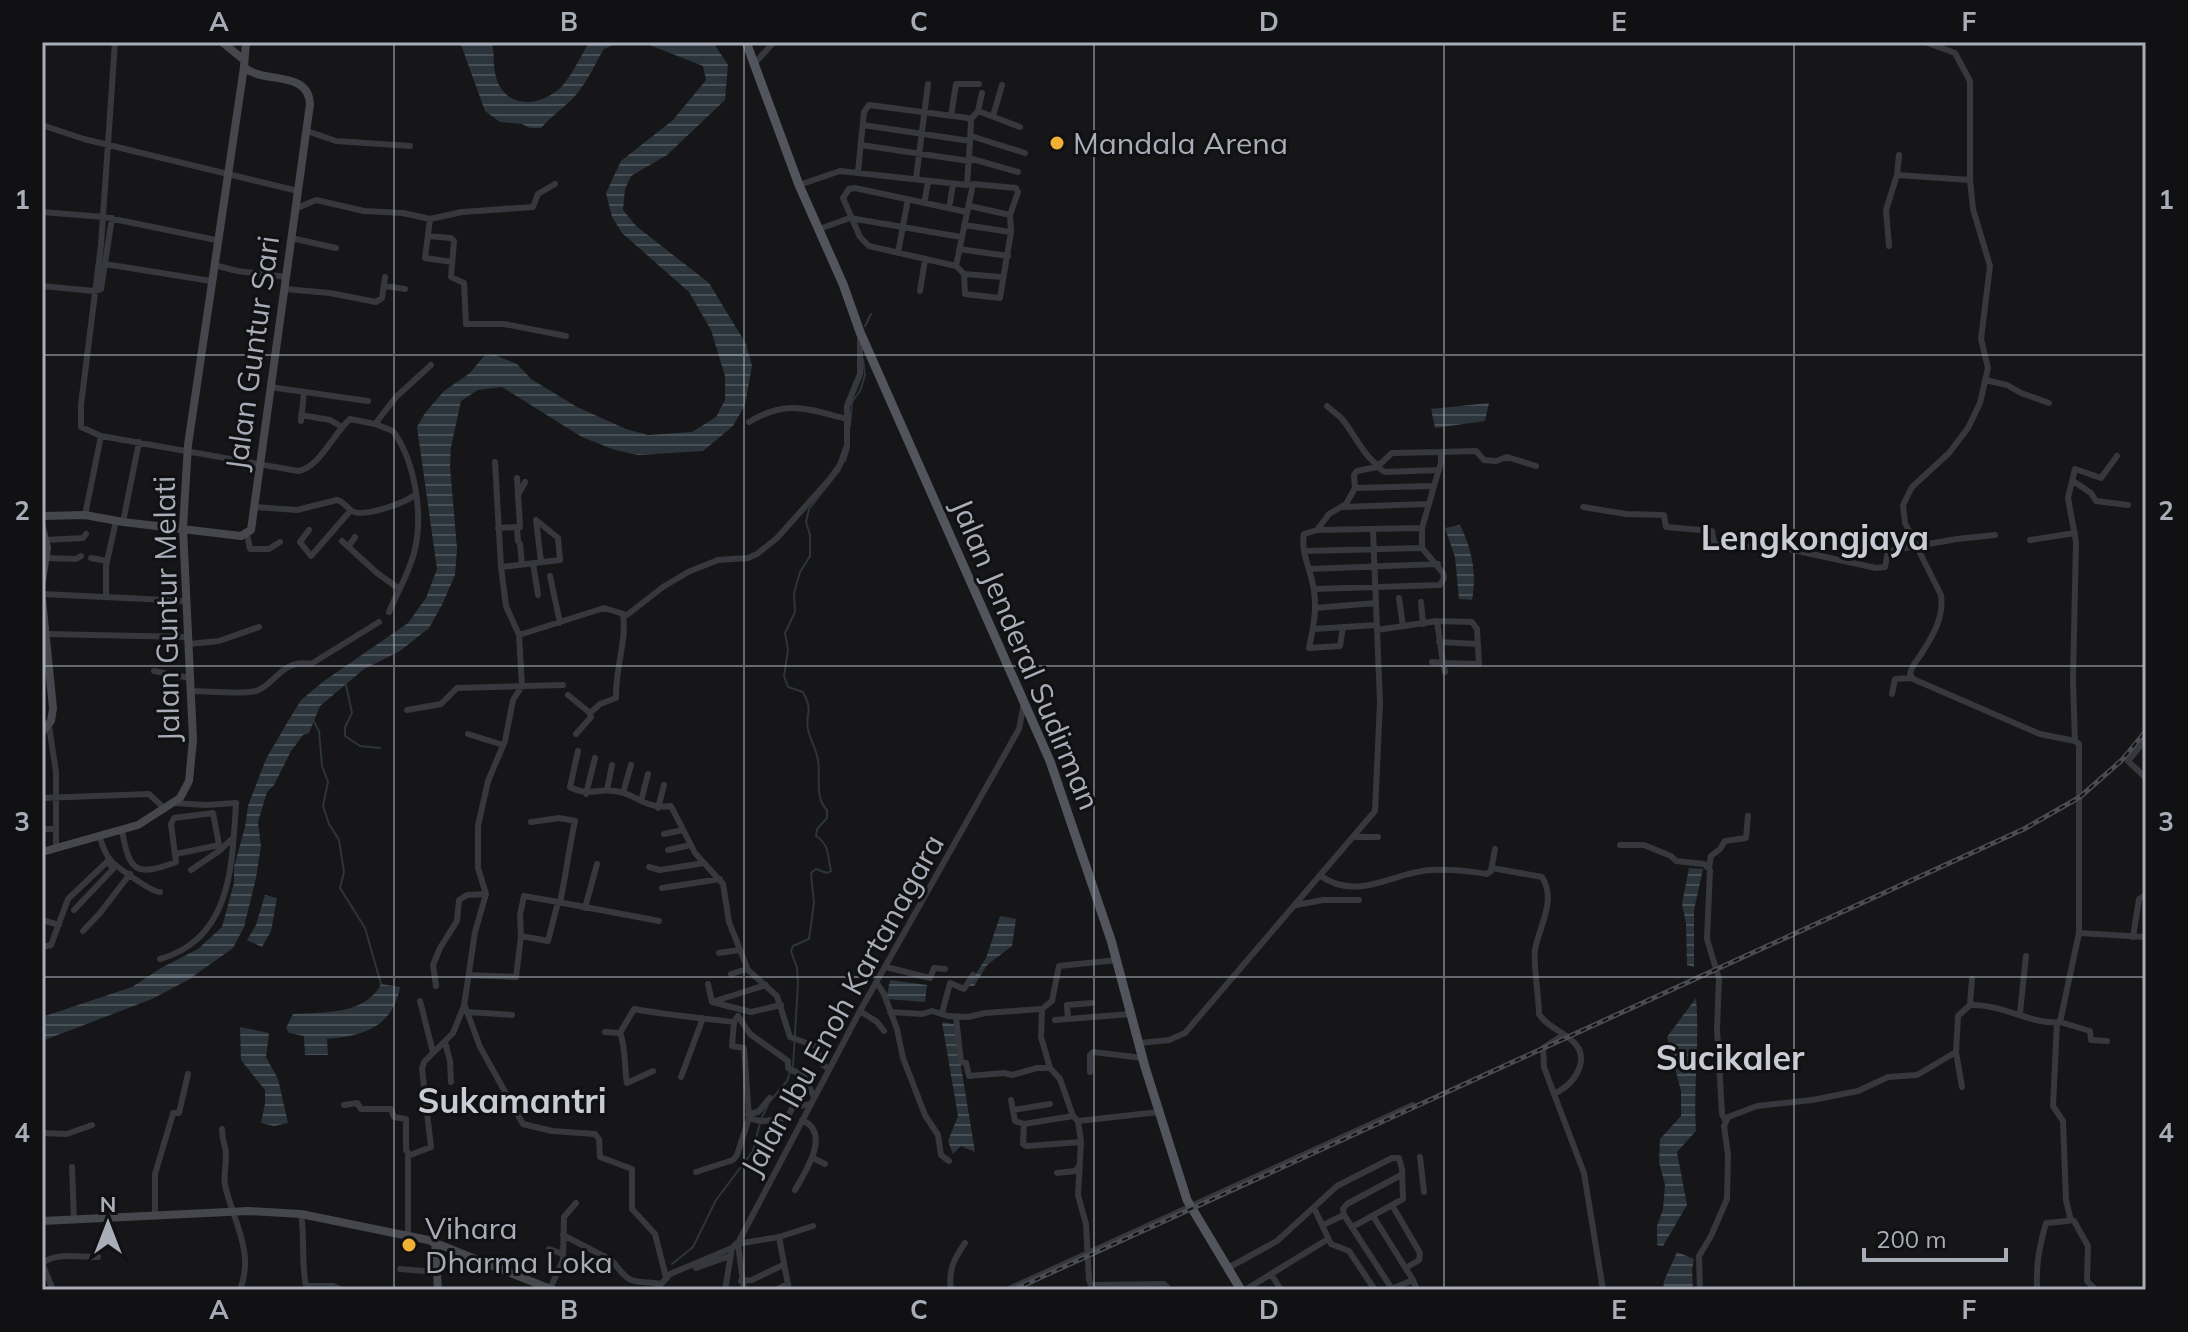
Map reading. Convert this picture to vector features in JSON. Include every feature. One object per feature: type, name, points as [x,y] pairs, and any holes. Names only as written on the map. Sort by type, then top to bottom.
[{"type":"main road","name":"Jalan Jenderal Sudirman","points":[[746,42],[799,185],[843,284],[860,332],[1034,726],[1069,813],[1117,960],[1143,1058],[1190,1207],[1243,1290]]},
{"type":"street","points":[[102,264],[115,42]]},
{"type":"street","points":[[222,42],[244,64]]},
{"type":"street","name":"Jalan Guntur Melati","points":[[170,805],[184,794],[193,750],[183,528],[187,450],[246,42]]},
{"type":"street","points":[[754,64],[774,42]]},
{"type":"street","points":[[1912,678],[1912,666],[1923,653],[1939,622],[1942,605],[1938,588],[1915,548],[1905,523],[1903,505],[1912,487],[1949,453],[1968,428],[1978,409],[1988,368],[1981,339],[1990,266],[1973,209],[1970,81],[1955,53],[1925,42]]},
{"type":"street","name":"Jalan Guntur Sari","points":[[244,64],[258,76],[294,80],[301,84],[310,98],[255,507],[251,530],[247,534]]},
{"type":"street","points":[[916,179],[928,84]]},
{"type":"street","points":[[951,116],[956,84],[979,84]]},
{"type":"street","points":[[993,116],[1002,85]]},
{"type":"street","points":[[799,185],[835,172],[968,184],[970,120],[978,111],[982,93]]},
{"type":"street","points":[[858,172],[865,108],[869,105],[970,120]]},
{"type":"street","points":[[978,111],[1020,127]]},
{"type":"street","points":[[42,125],[109,146],[298,191]]},
{"type":"street","points":[[863,125],[971,139],[1025,153]]},
{"type":"street","points":[[307,131],[332,141],[410,146]]},
{"type":"street","points":[[861,145],[969,160],[1018,172]]},
{"type":"street","points":[[1889,246],[1886,210],[1897,175],[1899,155]]},
{"type":"street","points":[[1897,175],[1970,180]]},
{"type":"street","points":[[925,199],[928,181]]},
{"type":"street","points":[[956,266],[974,183],[1015,187],[1018,192],[1010,215],[1011,232],[1001,297],[965,294],[964,274]]},
{"type":"street","points":[[295,209],[316,200],[364,211],[430,219],[462,212],[534,207],[538,194],[555,184]]},
{"type":"street","points":[[950,203],[953,184]]},
{"type":"street","points":[[1002,277],[964,274],[956,266],[867,245],[850,218],[843,198],[851,189],[1010,215]]},
{"type":"street","points":[[898,253],[908,199]]},
{"type":"street","points":[[42,212],[112,218],[216,240]]},
{"type":"street","points":[[112,218],[94,291],[95,309],[81,405],[81,427],[101,436],[298,471],[311,467],[342,427],[352,419],[375,424],[396,434],[413,471],[418,517],[415,552],[389,612]]},
{"type":"street","points":[[819,229],[850,218],[961,237]]},
{"type":"street","points":[[430,219],[425,259],[452,262]]},
{"type":"street","points":[[964,225],[1011,232]]},
{"type":"street","points":[[428,236],[453,240],[451,277],[464,283],[467,325],[504,324],[566,336]]},
{"type":"street","points":[[291,238],[336,248]]},
{"type":"street","points":[[959,249],[1008,256]]},
{"type":"street","points":[[920,291],[925,260]]},
{"type":"street","points":[[102,264],[211,281]]},
{"type":"street","points":[[214,265],[286,277]]},
{"type":"street","points":[[285,289],[330,293],[376,302],[382,298],[385,277]]},
{"type":"street","points":[[42,286],[94,291]]},
{"type":"street","points":[[384,286],[405,289]]},
{"type":"street","points":[[519,635],[604,608],[623,615],[636,610],[663,587],[688,572],[718,560],[752,557],[777,538],[837,470],[847,445],[847,406],[860,374],[860,332]]},
{"type":"street","points":[[375,424],[396,397],[431,365]]},
{"type":"street","points":[[1985,380],[2007,385],[2049,403]]},
{"type":"street","points":[[270,387],[368,401]]},
{"type":"street","points":[[304,392],[301,418],[330,420],[342,427]]},
{"type":"street","points":[[749,422],[768,411],[790,406],[847,419]]},
{"type":"street","points":[[1327,406],[1340,416],[1361,443],[1368,458],[1385,472],[1439,470]]},
{"type":"street","points":[[85,515],[101,436]]},
{"type":"street","points":[[106,597],[107,561],[120,522],[139,442]]},
{"type":"street","points":[[1343,507],[1355,488],[1355,473],[1378,466],[1392,453],[1476,451],[1484,460],[1496,461],[1507,457],[1536,466]]},
{"type":"street","points":[[1314,589],[1440,585],[1444,578],[1438,564],[1422,548],[1422,528],[1439,470],[1441,452]]},
{"type":"street","points":[[2075,741],[2075,533],[2068,500],[2076,468],[2103,477],[2117,456]]},
{"type":"street","points":[[409,1154],[431,1148],[422,1069],[424,1062],[453,1033],[466,1009],[475,932],[486,894],[478,868],[478,826],[488,781],[503,745],[513,700],[522,686],[519,635],[506,606],[501,567],[495,462]]},
{"type":"street","points":[[498,528],[520,527],[517,478]]},
{"type":"street","points":[[2073,481],[2101,503],[2128,505]]},
{"type":"street","points":[[518,495],[525,482]]},
{"type":"street","points":[[1355,488],[1433,486]]},
{"type":"street","points":[[255,507],[293,510],[338,500],[359,513],[375,511],[415,495]]},
{"type":"street","points":[[1317,530],[1329,514],[1343,507],[1427,504]]},
{"type":"street","points":[[1583,507],[1626,514],[1664,515],[1666,527],[1712,531],[1714,543],[1718,545],[1784,548],[1876,568],[1885,567],[1888,552],[1995,535]]},
{"type":"street","points":[[538,509],[538,595]]},
{"type":"street","points":[[309,530],[300,542],[311,556],[351,510]]},
{"type":"street","points":[[42,516],[85,515],[226,535],[247,534],[250,549],[269,549],[280,542]]},
{"type":"street","points":[[501,567],[560,560],[558,538],[536,520]]},
{"type":"street","points":[[517,527],[522,564]]},
{"type":"street","points":[[42,528],[46,558],[42,581]]},
{"type":"street","points":[[1343,627],[1340,646],[1309,648],[1315,608],[1304,534],[1317,530],[1422,528]]},
{"type":"street","points":[[1140,1043],[1169,1040],[1185,1033],[1356,837],[1377,806],[1380,710],[1373,530]]},
{"type":"street","points":[[2030,540],[2075,533]]},
{"type":"street","points":[[45,545],[83,538],[86,534]]},
{"type":"street","points":[[355,537],[345,544],[398,588]]},
{"type":"street","points":[[1305,551],[1422,548]]},
{"type":"street","points":[[46,558],[76,559],[81,556]]},
{"type":"street","points":[[91,558],[107,561]]},
{"type":"street","points":[[1309,569],[1438,564]]},
{"type":"street","points":[[550,576],[560,623]]},
{"type":"street","points":[[56,847],[56,772],[45,729],[53,715],[47,690],[47,634],[42,597],[187,601]]},
{"type":"street","points":[[1399,598],[1403,626]]},
{"type":"street","points":[[1421,602],[1423,624]]},
{"type":"street","points":[[1315,608],[1376,603]]},
{"type":"street","points":[[576,734],[600,704],[616,698],[615,677],[623,650],[623,615]]},
{"type":"street","points":[[1313,629],[1377,628],[1437,621],[1472,622],[1477,629],[1479,664]]},
{"type":"street","points":[[1437,621],[1445,672]]},
{"type":"street","points":[[191,691],[256,691],[281,671],[302,663],[311,664],[379,622]]},
{"type":"street","points":[[47,634],[219,641],[259,627]]},
{"type":"street","points":[[1439,642],[1477,644]]},
{"type":"street","points":[[1432,662],[1490,665]]},
{"type":"street","points":[[154,671],[190,678]]},
{"type":"street","points":[[1892,694],[1895,679],[1912,678],[2040,734],[2079,744],[2079,933],[2058,1022],[2053,1106],[2063,1121],[2066,1200],[2070,1220]]},
{"type":"street","points":[[407,710],[441,704],[457,688],[563,685]]},
{"type":"street","points":[[568,695],[590,713]]},
{"type":"street","name":"Jalan Ibu Enoh Kartanagara","points":[[725,1288],[735,1245],[860,1011],[1019,729],[1024,703]]},
{"type":"street","points":[[1019,729],[1034,726]]},
{"type":"street","points":[[468,734],[503,745]]},
{"type":"street","points":[[2146,739],[2128,761],[2146,778]]},
{"type":"street","points":[[578,751],[569,786],[586,794],[607,790],[623,793],[658,808],[671,806]]},
{"type":"street","points":[[586,794],[595,758]]},
{"type":"street","points":[[607,790],[612,765]]},
{"type":"street","points":[[623,793],[631,765]]},
{"type":"street","points":[[641,801],[648,774]]},
{"type":"street","points":[[658,808],[664,785]]},
{"type":"street","points":[[42,798],[151,794],[170,805],[177,816]]},
{"type":"street","points":[[674,797],[671,806],[691,845],[720,879],[726,913],[747,969],[767,985],[781,1005],[787,1033],[815,1046],[823,1065],[829,1069]]},
{"type":"street","points":[[42,852],[138,825],[170,805],[235,802],[224,899],[215,919],[178,954],[160,959]]},
{"type":"street","points":[[122,830],[126,854],[137,869],[174,864],[176,854],[171,822],[177,816],[213,813],[220,842],[218,846],[176,854]]},
{"type":"street","points":[[1700,1290],[1699,1256],[1727,1199],[1728,1155],[1722,1114],[1717,1028],[1719,979],[1707,939],[1709,867],[1711,856],[1725,841],[1746,838],[1748,816]]},
{"type":"street","points":[[521,936],[548,941],[571,852],[575,821],[559,818],[531,822]]},
{"type":"street","points":[[42,829],[56,829]]},
{"type":"street","points":[[664,834],[683,830]]},
{"type":"street","points":[[74,910],[113,869],[99,835]]},
{"type":"street","points":[[1356,837],[1378,837]]},
{"type":"street","points":[[191,870],[232,839]]},
{"type":"street","points":[[668,850],[691,845]]},
{"type":"street","points":[[1620,845],[1644,845],[1679,862],[1709,867]]},
{"type":"street","points":[[1321,876],[1331,882],[1366,887],[1430,870],[1487,874],[1492,868],[1495,849]]},
{"type":"street","points":[[109,861],[149,891],[160,892]]},
{"type":"street","points":[[42,947],[51,946],[68,899],[109,861]]},
{"type":"street","points":[[649,867],[660,870],[704,862]]},
{"type":"street","points":[[585,908],[597,864]]},
{"type":"street","points":[[1492,868],[1542,877],[1545,881],[1548,906],[1535,951],[1539,1014],[1545,1023],[1579,1046],[1581,1062],[1574,1079],[1554,1094]]},
{"type":"street","points":[[83,931],[130,874]]},
{"type":"street","points":[[662,888],[720,879]]},
{"type":"street","points":[[436,986],[433,965],[457,921],[459,900],[467,895],[486,894]]},
{"type":"street","points":[[2133,937],[2139,899],[2146,895]]},
{"type":"street","points":[[469,975],[516,977],[524,896],[659,921]]},
{"type":"street","points":[[1296,905],[1323,900],[1359,900]]},
{"type":"street","points":[[42,920],[59,925]]},
{"type":"street","points":[[2079,933],[2146,937]]},
{"type":"street","points":[[719,953],[739,950]]},
{"type":"street","points":[[2020,1013],[2026,956]]},
{"type":"street","points":[[1050,1003],[1059,966],[1117,960]]},
{"type":"street","points":[[886,967],[930,978],[934,968],[945,969]]},
{"type":"street","points":[[731,974],[747,969]]},
{"type":"street","points":[[942,1013],[950,983],[965,989],[973,975]]},
{"type":"street","points":[[1962,1087],[1956,1052],[1958,1016],[1970,1005],[1972,979]]},
{"type":"street","points":[[877,983],[884,994],[900,1038],[903,1058],[925,1115],[938,1135],[941,1155],[949,1161]]},
{"type":"street","points":[[708,984],[712,1002]]},
{"type":"street","points":[[712,1002],[767,985]]},
{"type":"street","points":[[420,1001],[433,1052]]},
{"type":"street","points":[[712,1002],[751,1012],[781,1005]]},
{"type":"street","points":[[1092,1003],[1053,1006],[1046,1003],[1042,1009],[1041,1037],[1050,1068],[1060,1079],[1076,1118],[1081,1142],[1078,1195],[1086,1224],[1089,1280],[1093,1287],[1164,1284],[1170,1290]]},
{"type":"street","points":[[1067,1005],[1068,1019]]},
{"type":"street","points":[[1970,1005],[2020,1013],[2100,1033]]},
{"type":"street","points":[[466,1009],[512,1015]]},
{"type":"street","points":[[466,1009],[480,1047],[523,1124],[552,1131],[595,1134],[599,1139],[600,1157],[632,1169],[632,1209],[655,1234],[666,1277]]},
{"type":"street","points":[[620,1033],[632,1009],[734,1022]]},
{"type":"street","points":[[890,1012],[942,1013],[956,1017],[1042,1009]]},
{"type":"street","points":[[860,1011],[877,1022],[884,1031]]},
{"type":"street","points":[[1055,1020],[1131,1014]]},
{"type":"street","points":[[736,1017],[750,1034],[805,1077],[812,1101],[792,1108],[787,1118],[754,1119],[744,1048],[733,1047],[736,1017]]},
{"type":"street","points":[[956,1017],[961,1062],[966,1063],[969,1076],[1012,1075],[1050,1068]]},
{"type":"street","points":[[681,1077],[703,1018]]},
{"type":"street","points":[[2090,1031],[2091,1040],[2107,1041]]},
{"type":"street","points":[[605,1032],[620,1033]]},
{"type":"street","points":[[620,1033],[623,1037],[627,1083],[653,1071]]},
{"type":"street","points":[[1563,1035],[1545,1044],[1544,1067],[1584,1173],[1603,1290]]},
{"type":"street","points":[[445,1042],[451,1082]]},
{"type":"street","points":[[1090,1072],[1090,1055],[1093,1052],[1143,1058]]},
{"type":"street","points":[[1725,1120],[1745,1109],[1826,1098],[1868,1088],[1888,1077],[1917,1075],[1956,1052]]},
{"type":"street","points":[[1720,1063],[1731,1064]]},
{"type":"street","points":[[155,1216],[155,1174],[173,1113],[179,1113],[182,1107],[188,1074]]},
{"type":"street","points":[[696,1172],[733,1160],[754,1119],[770,1098]]},
{"type":"street","points":[[1011,1100],[1016,1123],[1024,1124],[1159,1112]]},
{"type":"street","points":[[344,1105],[357,1103],[361,1109],[391,1109],[394,1117],[406,1119],[406,1150],[409,1154],[408,1237]]},
{"type":"street","points":[[1013,1110],[1050,1104]]},
{"type":"street","points":[[1007,1290],[1413,1105]]},
{"type":"street","points":[[795,1190],[813,1158],[813,1130],[809,1123],[802,1120]]},
{"type":"street","points":[[1024,1124],[1024,1146],[1081,1142]]},
{"type":"street","points":[[42,1133],[70,1134],[92,1125]]},
{"type":"street","points":[[222,1129],[222,1142],[226,1149],[224,1181],[246,1254],[246,1270],[240,1290]]},
{"type":"street","points":[[1413,1280],[1391,1289],[1343,1209],[1409,1169],[1420,1157]]},
{"type":"street","points":[[813,1158],[825,1164]]},
{"type":"street","points":[[1228,1268],[1277,1241],[1337,1186],[1392,1158],[1399,1158],[1424,1192]]},
{"type":"street","points":[[1057,1173],[1075,1171],[1079,1166]]},
{"type":"street","points":[[72,1167],[74,1220]]},
{"type":"street","points":[[1354,1226],[1403,1199],[1409,1169]]},
{"type":"street","points":[[42,1221],[284,1211],[435,1242],[552,1289],[562,1264],[565,1214],[576,1203]]},
{"type":"street","points":[[1392,1205],[1421,1256],[1406,1268]]},
{"type":"street","points":[[1314,1208],[1333,1246],[1351,1253],[1375,1290]]},
{"type":"street","points":[[301,1214],[301,1262],[306,1286],[333,1286],[342,1290]]},
{"type":"street","points":[[1323,1225],[1344,1215]]},
{"type":"street","points":[[1373,1216],[1417,1290]]},
{"type":"street","points":[[2037,1290],[2039,1267],[2036,1258],[2046,1223],[2070,1220],[2074,1221],[2086,1240],[2087,1281],[2096,1290]]},
{"type":"street","points":[[563,1235],[616,1263],[617,1270],[631,1280],[658,1287],[666,1277],[735,1245],[779,1237],[813,1226]]},
{"type":"street","points":[[776,1290],[789,1287],[779,1237]]},
{"type":"street","points":[[1243,1290],[1328,1239]]},
{"type":"street","points":[[435,1242],[438,1290]]},
{"type":"street","points":[[951,1290],[949,1276],[953,1261],[965,1243]]},
{"type":"street","points":[[735,1245],[744,1290]]},
{"type":"street","points":[[549,1249],[563,1254]]},
{"type":"street","points":[[696,1268],[730,1256]]},
{"type":"street","points":[[53,1290],[42,1263],[48,1258],[98,1257]]},
{"type":"street","points":[[741,1281],[752,1280],[783,1265]]},
{"type":"street","points":[[400,1269],[435,1272]]},
{"type":"street","points":[[1271,1274],[1281,1290]]},
{"type":"street","points":[[715,1290],[725,1288]]},
{"type":"shaded area","points":[[460,42],[492,42],[499,85],[513,99],[530,102],[548,97],[563,85],[589,42],[619,42],[604,49],[584,84],[569,102],[541,128],[530,128],[500,122],[485,111]]},
{"type":"shaded area","points":[[642,42],[713,42],[728,65],[725,100],[667,155],[631,176],[625,189],[623,210],[636,226],[709,283],[746,344],[752,366],[745,405],[733,426],[703,451],[638,455],[582,437],[502,387],[478,390],[461,401],[450,467],[457,548],[455,575],[429,628],[400,651],[364,669],[320,706],[309,733],[303,735],[291,751],[274,785],[267,792],[258,822],[261,846],[256,878],[244,927],[233,948],[188,980],[152,999],[42,1041],[42,1017],[132,987],[198,949],[222,927],[234,883],[234,867],[248,806],[266,759],[301,700],[408,623],[426,598],[437,569],[417,427],[444,391],[470,373],[484,356],[495,355],[517,364],[531,379],[577,407],[626,429],[648,435],[692,432],[716,417],[725,400],[725,376],[711,330],[689,292],[622,233],[612,217],[606,193],[621,161],[673,120],[706,80],[703,66]]},
{"type":"shaded area","points":[[1489,403],[1485,421],[1435,428],[1431,409]]},
{"type":"shaded area","points":[[1460,525],[1472,561],[1472,600],[1459,599],[1455,557],[1445,528]]},
{"type":"shaded area","points":[[1689,868],[1703,869],[1694,910],[1694,967],[1687,965],[1686,923],[1682,904]]},
{"type":"shaded area","points":[[265,895],[277,898],[271,931],[262,947],[247,940],[256,925]]},
{"type":"shaded area","points":[[1000,916],[1016,919],[1012,946],[987,965],[974,986],[968,986],[986,958]]},
{"type":"shaded area","points":[[890,980],[927,985],[925,1002],[886,999]]},
{"type":"shaded area","points":[[381,984],[400,987],[391,1012],[364,1032],[327,1039],[328,1055],[305,1055],[304,1036],[289,1033],[286,1028],[293,1014],[354,1007],[374,994]]},
{"type":"shaded area","points":[[1696,998],[1696,1131],[1677,1152],[1687,1205],[1663,1246],[1657,1245],[1657,1226],[1663,1209],[1665,1185],[1659,1162],[1660,1139],[1681,1116],[1681,1091],[1667,1037]]},
{"type":"shaded area","points":[[942,1022],[954,1024],[975,1152],[961,1146],[953,1154],[948,1141],[958,1116]]},
{"type":"shaded area","points":[[240,1027],[269,1033],[266,1057],[278,1079],[288,1123],[274,1126],[261,1123],[265,1090],[241,1060]]},
{"type":"shaded area","points":[[1677,1252],[1694,1259],[1693,1290],[1663,1290]]},
{"type":"waterway","points":[[865,326],[871,314]]},
{"type":"waterway","points":[[850,426],[852,402],[860,391],[865,375],[863,359]]},
{"type":"waterway","points":[[845,461],[849,448]]},
{"type":"waterway","points":[[793,1066],[798,984],[791,951],[793,946],[809,939],[814,903],[811,873],[816,869],[827,873],[831,871],[826,847],[816,836],[817,829],[827,818],[827,810],[819,793],[818,760],[807,723],[809,708],[803,692],[788,687],[784,676],[788,650],[785,633],[795,612],[794,593],[800,572],[810,556],[810,535],[806,522],[809,509],[840,470]]},
{"type":"waterway","points":[[346,685],[352,713],[345,727],[345,736],[360,746],[380,748]]},
{"type":"waterway","points":[[313,720],[319,731],[322,766],[328,782],[323,806],[339,840],[344,872],[340,888],[365,928],[381,984]]},
{"type":"waterway","points":[[772,1099],[787,1081],[790,1072]]},
{"type":"waterway","points":[[762,1117],[768,1105]]},
{"type":"waterway","points":[[672,1264],[693,1247],[716,1200],[753,1151],[760,1123]]},
{"type":"railway","points":[[1013,1290],[2024,829],[2080,797],[2122,760],[2146,731]]},
{"type":"place","name":"Mandala Arena","points":[[1057,143]]},
{"type":"place","name":"Vihara Dharma Loka","points":[[409,1245]]},
{"type":"district","name":"Lengkongjaya","points":[[1815,537]]},
{"type":"district","name":"Sucikaler","points":[[1730,1057]]},
{"type":"district","name":"Sukamantri","points":[[512,1100]]}]
